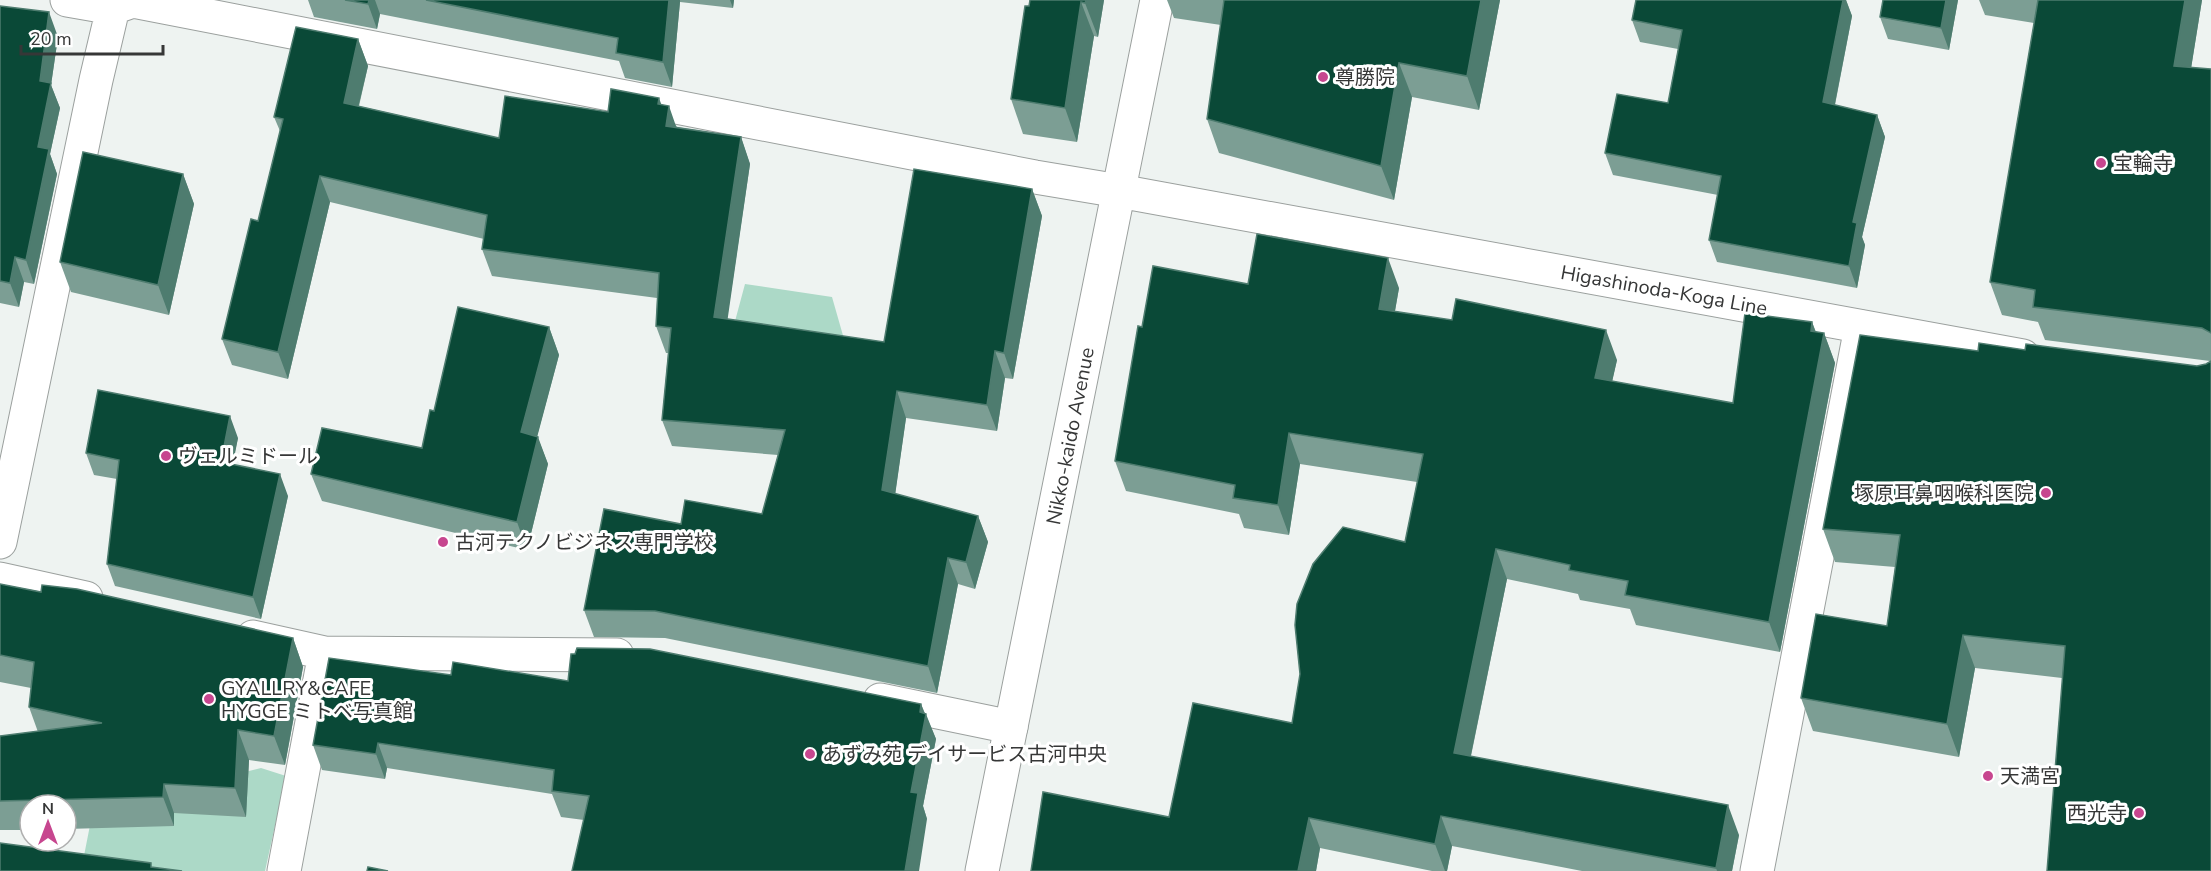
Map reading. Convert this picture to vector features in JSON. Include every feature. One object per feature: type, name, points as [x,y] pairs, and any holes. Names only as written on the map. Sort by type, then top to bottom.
[{"type":"street","name":"Higashinoda-Koga Line","points":[[67,0],[126,3],[1035,177],[2009,354],[2056,360]]},
{"type":"street","name":"Nikko-kaido Avenue","points":[[982,871],[1157,0]]},
{"type":"street","points":[[0,542],[99,62],[126,3]]},
{"type":"street","points":[[1757,871],[1861,327]]},
{"type":"street","points":[[0,579],[116,605]]},
{"type":"street","points":[[220,629],[325,653],[650,656]]},
{"type":"street","points":[[284,871],[325,653]]},
{"type":"street","points":[[846,694],[1011,728]]},
{"type":"green space","points":[[745,284],[832,297],[848,353],[720,377]]},
{"type":"green space","points":[[261,768],[286,776],[265,871],[81,871],[93,810]]},
{"type":"building","points":[[345,0],[369,0],[368,4]]},
{"type":"building","points":[[426,0],[669,0],[663,62],[616,53],[618,38]]},
{"type":"building","points":[[1030,0],[1086,0],[1085,3],[1081,2],[1065,108],[1011,99],[1025,6],[1029,6]]},
{"type":"building","name":"尊勝院","points":[[1224,0],[1481,0],[1467,76],[1399,63],[1381,166],[1207,119]]},
{"type":"building","points":[[1636,0],[1843,0],[1823,102],[1877,115],[1853,222],[1857,223],[1849,266],[1709,240],[1721,176],[1605,153],[1617,94],[1668,103],[1682,30],[1632,20]]},
{"type":"building","points":[[1883,0],[1946,0],[1941,28],[1880,17]]},
{"type":"building","name":"宝輪寺","points":[[2038,0],[2185,0],[2174,66],[2211,69],[2211,333],[2202,328],[2033,307],[2035,290],[1990,282]]},
{"type":"building","points":[[0,6],[49,12],[40,81],[51,83],[38,147],[49,149],[26,260],[15,257],[10,283],[0,281]]},
{"type":"building","points":[[296,27],[358,39],[344,103],[499,138],[505,96],[608,112],[611,89],[659,98],[658,104],[669,106],[666,126],[741,137],[714,317],[884,342],[914,169],[1032,189],[1004,353],[995,351],[987,405],[897,391],[882,490],[978,516],[966,562],[948,558],[928,666],[655,611],[584,610],[604,509],[681,524],[685,500],[762,514],[785,430],[662,420],[671,328],[656,326],[659,273],[482,249],[487,215],[320,176],[278,352],[222,339],[251,219],[258,221],[283,119],[274,117]]},
{"type":"building","points":[[83,152],[183,174],[158,285],[60,262]]},
{"type":"building","points":[[1257,234],[1388,258],[1379,309],[1452,320],[1456,299],[1606,330],[1595,378],[1733,403],[1745,313],[1812,322],[1811,331],[1824,333],[1769,622],[1625,595],[1628,581],[1569,570],[1570,565],[1496,549],[1454,753],[1728,805],[1716,868],[1441,816],[1435,844],[1309,818],[1298,871],[1031,871],[1043,792],[1169,817],[1193,703],[1292,723],[1300,674],[1295,625],[1297,604],[1313,564],[1343,527],[1405,542],[1423,454],[1289,433],[1278,505],[1233,498],[1235,485],[1115,461],[1138,326],[1142,327],[1153,266],[1248,284]]},
{"type":"building","points":[[458,307],[549,327],[521,432],[538,437],[517,522],[311,474],[322,428],[422,448],[430,410],[434,411]]},
{"type":"building","points":[[1860,335],[1978,351],[1979,343],[2025,350],[2026,344],[2197,366],[2211,361],[2211,871],[2047,871],[2065,646],[1963,635],[1947,724],[1801,698],[1816,614],[1887,626],[1900,535],[1823,529]]},
{"type":"building","points":[[98,390],[230,416],[221,462],[280,474],[253,597],[107,564],[119,460],[86,453]]},
{"type":"building","points":[[0,584],[41,592],[42,585],[77,589],[293,638],[274,736],[238,730],[235,788],[164,784],[163,797],[78,799],[78,793],[18,793],[18,801],[0,801],[0,736],[102,723],[29,707],[34,662],[0,655]]},
{"type":"building","points":[[577,648],[650,649],[921,704],[920,712],[926,714],[911,792],[918,793],[905,871],[572,871],[589,796],[552,791],[554,770],[378,743],[376,754],[313,745],[329,658],[451,675],[453,662],[568,681],[571,654],[575,654]]},
{"type":"building","points":[[0,843],[18,845],[18,853],[76,853],[151,863],[151,867],[182,871],[0,871]]},
{"type":"building","points":[[368,867],[388,871],[367,871]]},
{"type":"place","name":"尊勝院","points":[[1323,77]]},
{"type":"place","name":"宝輪寺","points":[[2101,163]]},
{"type":"place","name":"ヴェルミドール","points":[[166,456]]},
{"type":"place","name":"塚原耳鼻咽喉科医院","points":[[2046,493]]},
{"type":"place","name":"古河テクノビジネス専門学校","points":[[443,542]]},
{"type":"place","name":"GYALLRY&CAFE HYGGE ミトベ写真館","points":[[209,699]]},
{"type":"place","name":"あずみ苑 デイサービス古河中央","points":[[810,754]]},
{"type":"place","name":"天満宮","points":[[1988,776]]},
{"type":"place","name":"西光寺","points":[[2139,813]]}]
